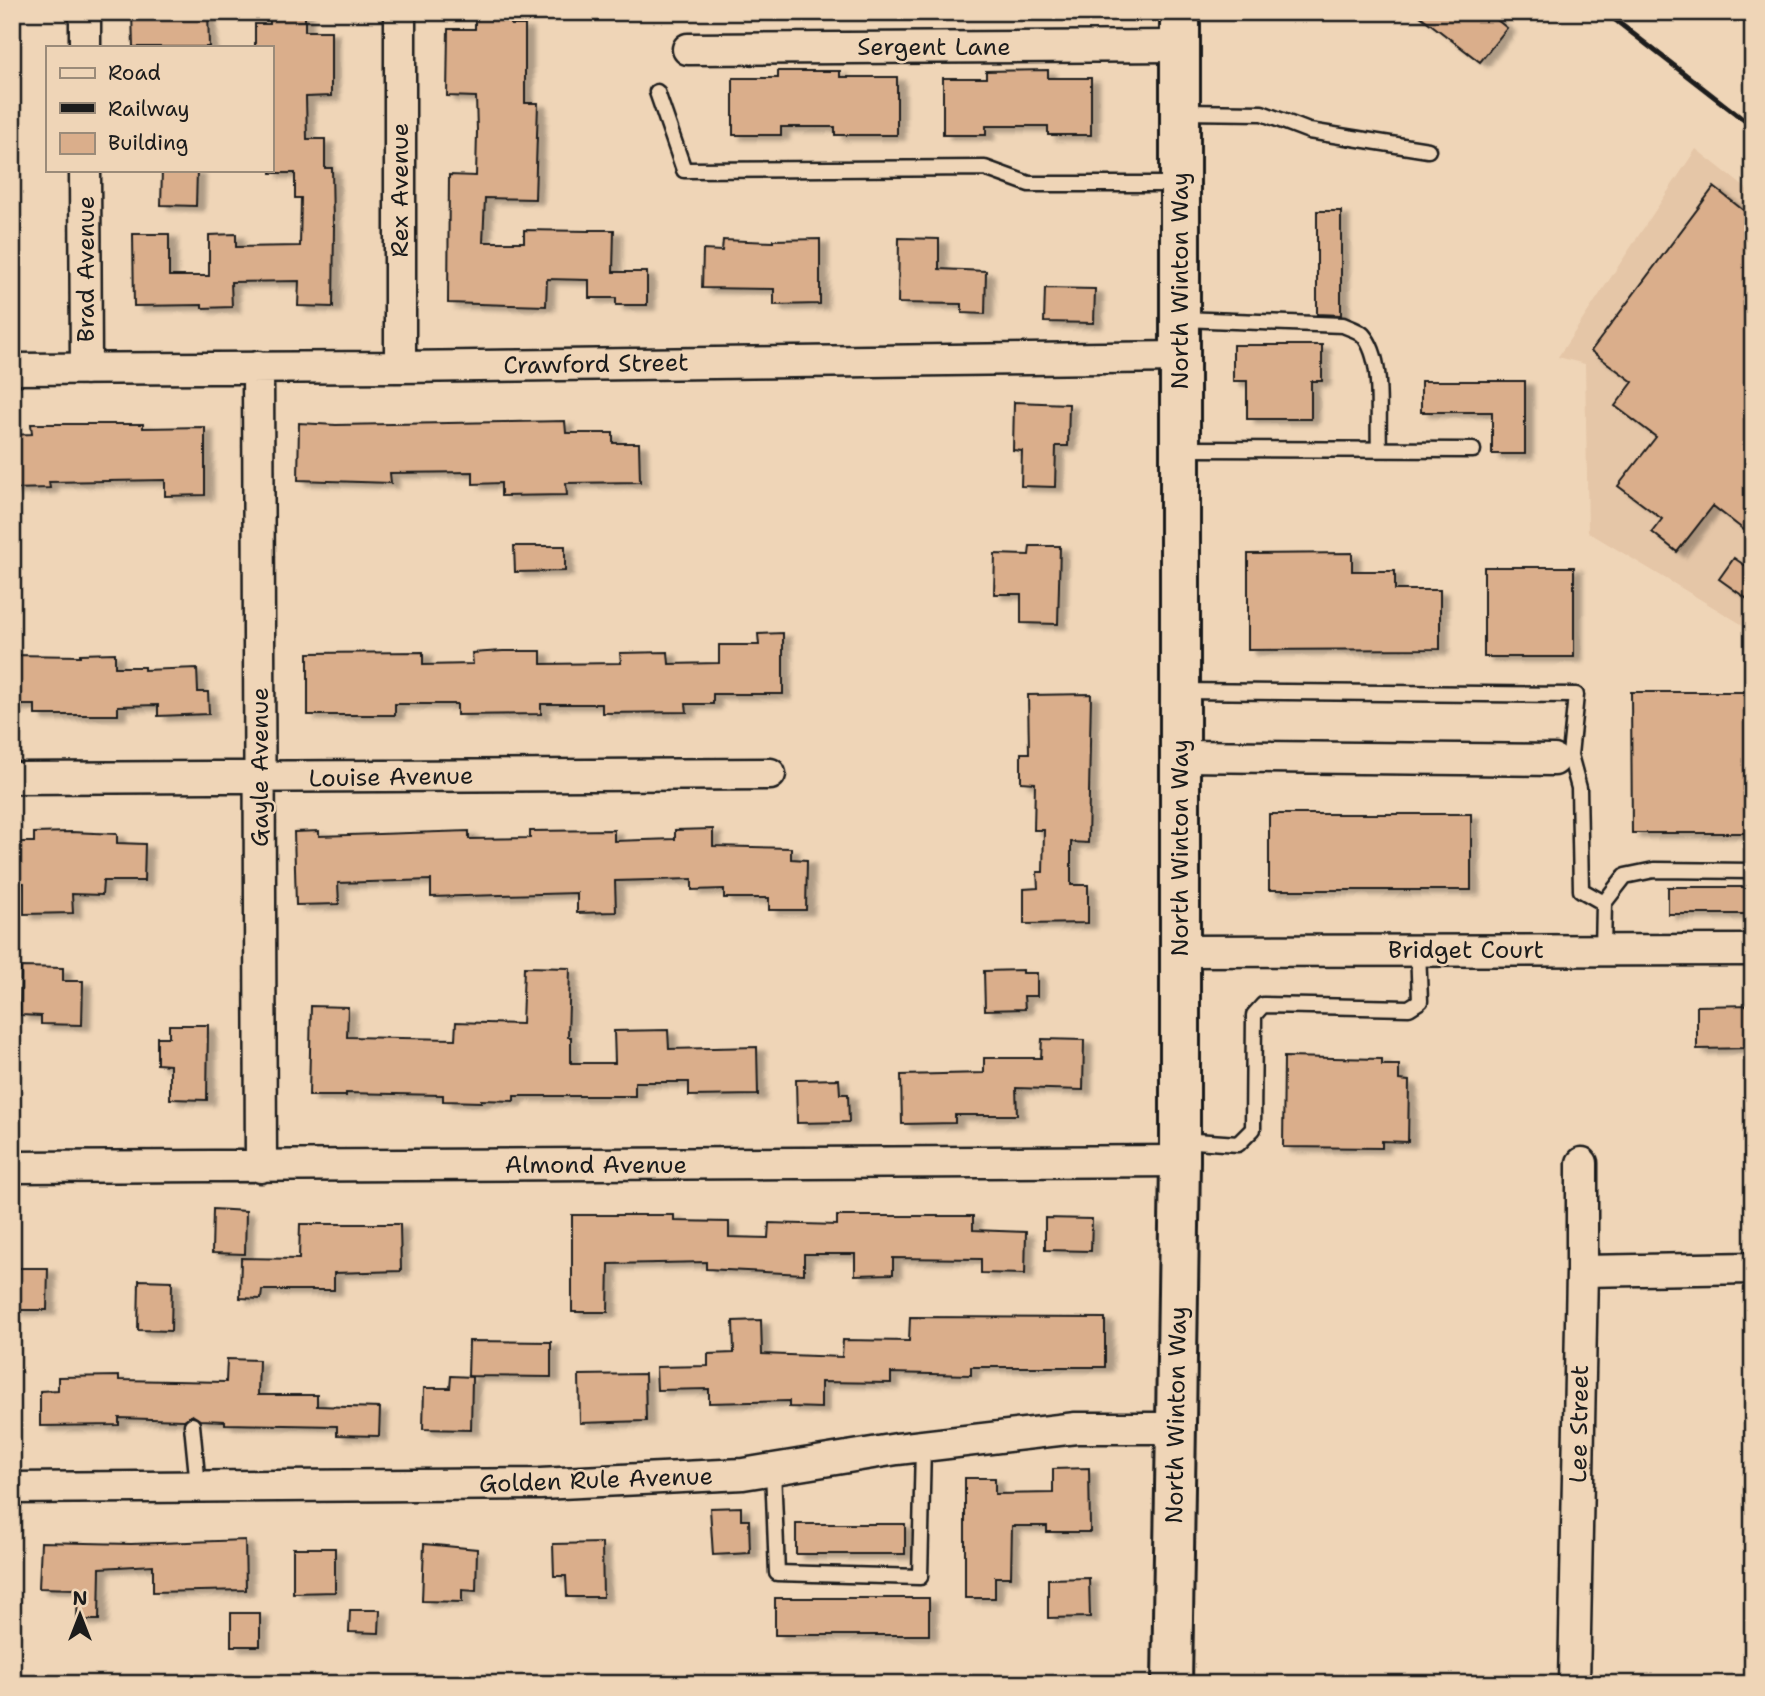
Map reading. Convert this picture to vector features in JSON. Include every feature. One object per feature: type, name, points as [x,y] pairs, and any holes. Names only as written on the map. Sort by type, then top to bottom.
[{"type":"main road","name":"North Winton Way","points":[[1172,1684],[1180,1150],[1180,29]]},
{"type":"street","points":[[85,12],[85,46]]},
{"type":"street","name":"Rex Avenue","points":[[400,12],[400,367]]},
{"type":"street","name":"Sergent Lane","points":[[688,49],[1180,29]]},
{"type":"street","name":"Brad Avenue","points":[[85,172],[86,369]]},
{"type":"street","name":"Crawford Street","points":[[12,369],[1180,357]]},
{"type":"street","name":"Gayle Avenue","points":[[258,367],[261,1167]]},
{"type":"street","points":[[1180,756],[1562,757]]},
{"type":"street","name":"Louise Avenue","points":[[12,778],[770,774]]},
{"type":"street","name":"Bridget Court","points":[[1180,951],[1753,950]]},
{"type":"street","name":"Almond Avenue","points":[[12,1167],[261,1167],[1180,1150]]},
{"type":"street","name":"Lee Street","points":[[1574,1684],[1582,1163]]},
{"type":"street","points":[[1582,1271],[1753,1268]]},
{"type":"street","name":"Golden Rule Avenue","points":[[12,1488],[540,1484],[743,1474],[923,1446],[1076,1428],[1176,1428]]},
{"type":"lane","points":[[657,92],[684,170],[985,168],[1029,184],[1180,184]]},
{"type":"lane","points":[[1180,112],[1262,113],[1310,131],[1428,150]]},
{"type":"lane","points":[[1180,319],[1343,325],[1362,333],[1373,353],[1378,387],[1379,448]]},
{"type":"lane","points":[[1180,449],[1474,450]]},
{"type":"lane","points":[[1180,691],[1576,695],[1562,757],[1579,788],[1581,890],[1604,903]]},
{"type":"lane","points":[[1603,950],[1604,903],[1625,876],[1654,870],[1753,871]]},
{"type":"lane","points":[[1180,1150],[1238,1144],[1253,1129],[1254,1015],[1263,1005],[1409,1008],[1420,1001],[1418,950]]},
{"type":"lane","points":[[192,1425],[198,1486]]},
{"type":"lane","points":[[773,1469],[777,1573],[920,1577],[923,1446]]},
{"type":"shaded area","points":[[1696,149],[1753,194],[1753,631],[1588,532],[1585,364],[1558,357]]},
{"type":"building","points":[[132,12],[208,12],[209,46],[133,46]]},
{"type":"building","points":[[270,12],[305,12],[305,31],[331,31],[331,96],[306,97],[307,139],[325,139],[325,168],[332,168],[333,307],[298,306],[299,281],[231,282],[232,307],[134,306],[133,234],[169,234],[169,276],[209,276],[209,235],[236,234],[236,247],[300,246],[301,198],[295,198],[295,173],[271,173],[273,46],[255,46],[255,24],[270,24]]},
{"type":"building","points":[[475,12],[511,12],[511,25],[525,25],[525,103],[538,103],[535,199],[485,198],[483,242],[524,242],[524,230],[614,230],[613,272],[647,272],[647,305],[616,305],[616,298],[589,298],[589,280],[547,279],[546,306],[448,303],[449,175],[476,176],[477,131],[476,97],[447,96],[448,29],[475,29]]},
{"type":"building","points":[[1415,12],[1487,12],[1507,28],[1480,62]]},
{"type":"building","points":[[1048,70],[1048,78],[1091,78],[1091,135],[1048,135],[1048,126],[986,126],[986,135],[943,135],[943,78],[986,78],[986,71]]},
{"type":"building","points":[[778,71],[840,71],[840,77],[897,77],[897,135],[835,135],[835,127],[781,127],[781,135],[733,135],[733,78],[778,78]]},
{"type":"building","points":[[162,172],[197,172],[196,206],[161,205]]},
{"type":"building","points":[[1714,187],[1753,218],[1753,537],[1713,506],[1677,552],[1652,532],[1662,519],[1618,486],[1656,437],[1615,406],[1633,382],[1591,351]]},
{"type":"building","points":[[1317,211],[1341,211],[1341,315],[1317,314]]},
{"type":"building","points":[[899,238],[939,239],[939,269],[986,271],[985,314],[962,313],[962,304],[898,303]]},
{"type":"building","points":[[820,239],[820,304],[774,305],[774,289],[702,288],[703,250],[722,251],[723,240],[773,242]]},
{"type":"building","points":[[1045,288],[1095,289],[1094,323],[1044,322]]},
{"type":"building","points":[[1233,345],[1322,345],[1322,381],[1311,381],[1311,419],[1247,419],[1247,381],[1233,381]]},
{"type":"building","points":[[1421,381],[1525,381],[1525,454],[1492,454],[1492,412],[1421,412]]},
{"type":"building","points":[[1014,402],[1069,404],[1068,446],[1056,446],[1055,487],[1021,486],[1022,451],[1013,450]]},
{"type":"building","points":[[565,421],[566,433],[613,433],[613,443],[639,443],[640,482],[566,483],[567,495],[501,496],[501,483],[473,484],[473,472],[390,473],[391,483],[298,480],[299,423],[336,425]]},
{"type":"building","points":[[31,424],[205,427],[205,495],[165,496],[165,480],[49,482],[50,488],[12,489],[12,435],[32,434]]},
{"type":"building","points":[[514,546],[565,546],[565,571],[515,572]]},
{"type":"building","points":[[1030,546],[1060,546],[1058,624],[1021,623],[1021,594],[994,594],[995,554],[1029,555]]},
{"type":"building","points":[[1352,553],[1352,571],[1395,571],[1395,590],[1440,590],[1440,649],[1248,650],[1248,554]]},
{"type":"building","points":[[1734,558],[1753,571],[1753,603],[1719,579]]},
{"type":"building","points":[[1484,567],[1574,567],[1574,657],[1484,657]]},
{"type":"building","points":[[783,633],[783,694],[713,694],[713,704],[686,704],[687,712],[602,713],[602,704],[541,704],[541,714],[457,715],[457,704],[395,704],[395,715],[308,715],[308,653],[423,652],[423,665],[473,664],[472,653],[503,651],[541,651],[541,664],[621,663],[620,653],[668,652],[669,664],[719,663],[719,645],[759,645],[758,634]]},
{"type":"building","points":[[115,653],[115,667],[144,667],[144,670],[197,668],[198,692],[208,692],[209,714],[158,716],[158,705],[118,706],[118,715],[35,715],[35,705],[12,705],[12,655],[80,656]]},
{"type":"building","points":[[1631,692],[1753,692],[1753,833],[1632,833]]},
{"type":"building","points":[[1091,694],[1088,843],[1071,842],[1071,885],[1088,885],[1088,923],[1024,924],[1024,889],[1038,888],[1037,872],[1043,872],[1044,830],[1034,830],[1035,783],[1021,782],[1021,753],[1029,753],[1028,695]]},
{"type":"building","points":[[1269,814],[1471,814],[1471,890],[1269,890]]},
{"type":"building","points":[[713,829],[713,846],[791,848],[791,859],[807,860],[806,910],[769,910],[769,898],[724,898],[724,889],[692,890],[692,879],[615,881],[616,912],[577,913],[577,893],[431,897],[431,880],[338,883],[339,904],[296,905],[294,832],[319,831],[319,836],[469,831],[469,839],[530,838],[530,831],[614,830],[614,841],[675,839],[675,830]]},
{"type":"building","points":[[34,833],[117,834],[117,843],[145,844],[144,881],[103,881],[102,895],[72,894],[73,913],[24,914],[24,883],[12,883],[12,842],[34,842]]},
{"type":"building","points":[[1668,887],[1753,887],[1753,914],[1668,914]]},
{"type":"building","points":[[21,967],[63,968],[63,981],[83,981],[82,1025],[41,1024],[41,1016],[20,1015]]},
{"type":"building","points":[[524,967],[570,968],[568,1037],[571,1037],[571,1063],[615,1063],[614,1031],[668,1030],[669,1049],[757,1047],[758,1095],[689,1096],[689,1082],[635,1082],[635,1096],[514,1096],[514,1101],[481,1102],[443,1101],[443,1095],[346,1093],[346,1096],[309,1096],[311,1006],[348,1007],[347,1037],[455,1039],[456,1022],[522,1024]]},
{"type":"building","points":[[1023,970],[1023,973],[1037,973],[1037,996],[1024,996],[1025,1009],[985,1010],[984,971]]},
{"type":"building","points":[[1753,1005],[1753,1048],[1697,1049],[1697,1006]]},
{"type":"building","points":[[169,1025],[208,1025],[207,1100],[170,1099],[170,1065],[157,1064],[157,1037],[169,1037]]},
{"type":"building","points":[[1042,1039],[1084,1040],[1083,1090],[1016,1088],[1017,1115],[955,1115],[955,1123],[902,1124],[901,1075],[984,1073],[984,1058],[1041,1058]]},
{"type":"building","points":[[1284,1057],[1382,1059],[1382,1065],[1399,1065],[1399,1080],[1409,1081],[1408,1142],[1382,1141],[1382,1148],[1283,1147]]},
{"type":"building","points":[[839,1079],[840,1094],[848,1094],[849,1122],[797,1123],[796,1080]]},
{"type":"building","points":[[213,1209],[246,1211],[245,1254],[212,1253]]},
{"type":"building","points":[[572,1215],[674,1215],[674,1221],[729,1222],[729,1237],[768,1238],[769,1223],[837,1225],[837,1216],[973,1216],[973,1230],[1026,1232],[1025,1274],[981,1273],[981,1259],[893,1258],[893,1274],[855,1275],[855,1254],[804,1254],[804,1274],[706,1269],[706,1262],[609,1264],[608,1312],[572,1312]]},
{"type":"building","points":[[1045,1218],[1092,1219],[1091,1251],[1045,1250]]},
{"type":"building","points":[[300,1224],[400,1224],[401,1271],[334,1273],[334,1290],[262,1290],[261,1299],[240,1298],[241,1258],[299,1259]]},
{"type":"building","points":[[16,1268],[48,1268],[47,1310],[15,1310]]},
{"type":"building","points":[[139,1280],[172,1281],[171,1331],[138,1330]]},
{"type":"building","points":[[910,1317],[1105,1318],[1105,1367],[971,1367],[971,1375],[891,1373],[891,1383],[821,1382],[821,1408],[789,1407],[789,1401],[709,1403],[709,1389],[657,1390],[656,1367],[708,1366],[708,1354],[734,1353],[733,1321],[761,1320],[762,1354],[842,1357],[843,1340],[909,1341]]},
{"type":"building","points":[[469,1341],[551,1342],[551,1377],[468,1376]]},
{"type":"building","points":[[227,1359],[259,1360],[258,1395],[317,1395],[317,1406],[380,1408],[379,1436],[337,1435],[337,1426],[225,1424],[225,1421],[200,1420],[192,1415],[184,1420],[119,1418],[119,1425],[40,1426],[40,1391],[58,1390],[58,1377],[119,1376],[119,1380],[226,1382]]},
{"type":"building","points":[[645,1374],[646,1421],[580,1423],[579,1375]]},
{"type":"building","points":[[451,1376],[472,1377],[471,1430],[423,1429],[424,1388],[450,1388]]},
{"type":"building","points":[[1089,1468],[1090,1532],[1047,1532],[1047,1526],[1012,1526],[1011,1577],[995,1577],[995,1598],[965,1598],[965,1478],[995,1478],[995,1494],[1053,1493],[1053,1469]]},
{"type":"building","points":[[741,1507],[741,1520],[749,1520],[750,1553],[713,1555],[710,1508]]},
{"type":"building","points":[[796,1524],[905,1524],[905,1554],[796,1554]]},
{"type":"building","points":[[245,1540],[246,1590],[153,1592],[153,1565],[100,1568],[99,1620],[77,1620],[78,1589],[39,1588],[41,1542],[131,1544]]},
{"type":"building","points":[[602,1543],[603,1597],[567,1597],[566,1576],[554,1576],[553,1544]]},
{"type":"building","points":[[424,1544],[477,1549],[476,1591],[462,1590],[462,1602],[422,1601]]},
{"type":"building","points":[[293,1548],[335,1548],[335,1592],[293,1593]]},
{"type":"building","points":[[1089,1578],[1090,1617],[1048,1618],[1048,1579]]},
{"type":"building","points":[[775,1598],[929,1598],[929,1635],[775,1635]]},
{"type":"building","points":[[350,1610],[380,1610],[379,1633],[349,1632]]},
{"type":"building","points":[[231,1613],[260,1613],[260,1646],[231,1646]]},
{"type":"railway","points":[[1605,12],[1753,127]]}]
